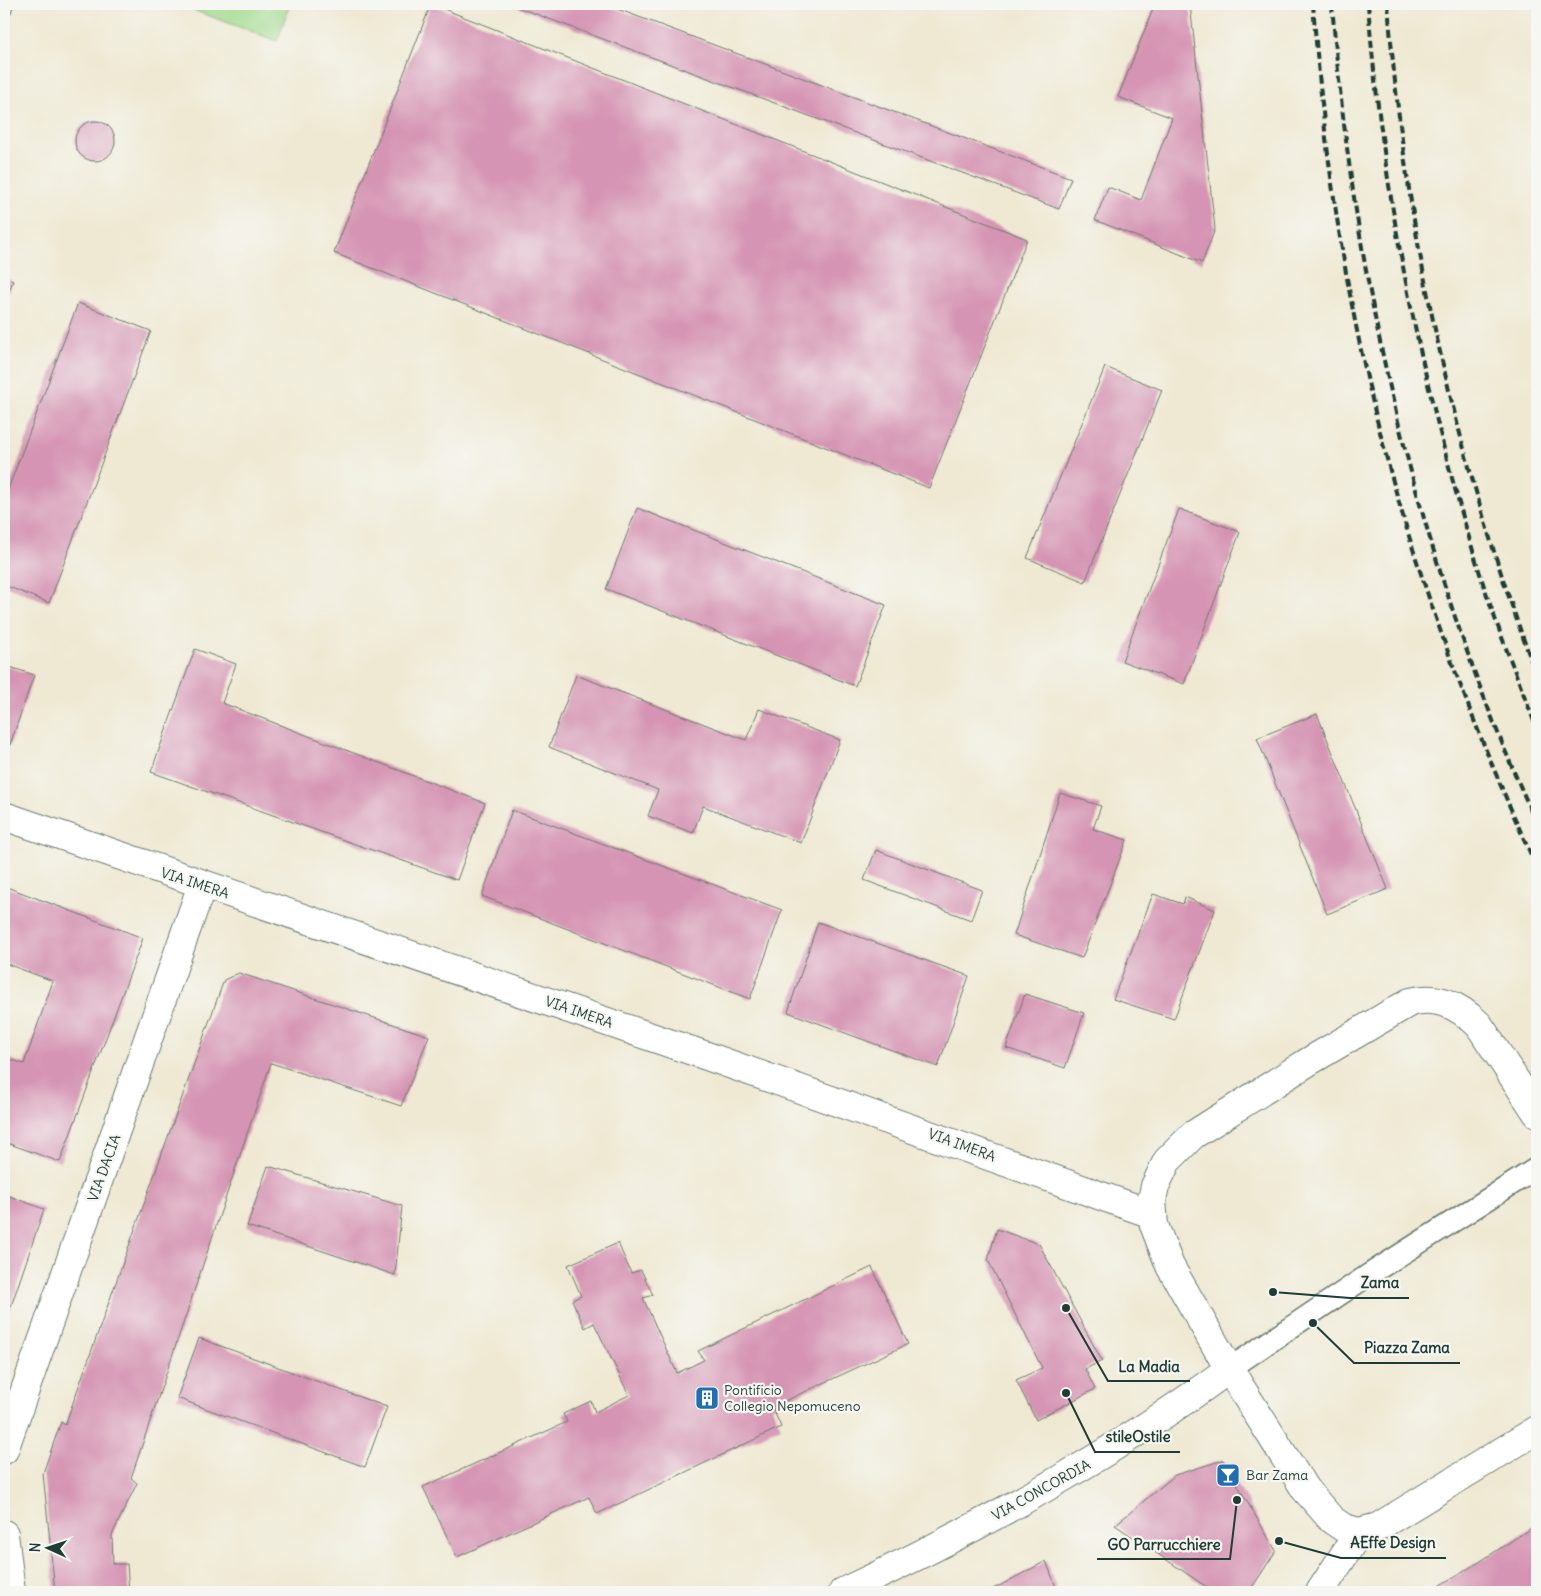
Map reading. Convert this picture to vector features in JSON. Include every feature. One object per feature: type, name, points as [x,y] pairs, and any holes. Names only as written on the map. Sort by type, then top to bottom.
[{"type":"street","name":"VIA IMERA","points":[[4,816],[704,1055],[1152,1214]]},
{"type":"street","name":"VIA DACIA","points":[[4,1450],[202,885]]},
{"type":"street","points":[[1537,1113],[1478,1025],[1467,1014],[1444,1000],[1420,999],[1410,1002],[1316,1057],[1193,1135],[1167,1161],[1160,1174],[1155,1186],[1152,1214],[1161,1248],[1228,1370],[1279,1451],[1319,1506],[1332,1520],[1344,1528],[1359,1532],[1368,1531],[1386,1523],[1537,1430]]},
{"type":"street","name":"VIA CONCORDIA","points":[[842,1592],[920,1556],[1064,1479],[1192,1396],[1228,1370]]},
{"type":"street","points":[[1320,1592],[1359,1532]]},
{"type":"street","points":[[4,1534],[11,1592]]},
{"type":"lane","points":[[1228,1370],[1370,1274],[1537,1168]]},
{"type":"green space","points":[[177,4],[290,4],[277,41]]},
{"type":"building","points":[[4,4],[14,4],[4,32]]},
{"type":"building","points":[[431,4],[1027,239],[929,488],[334,253]]},
{"type":"building","points":[[509,4],[604,4],[1071,178],[1059,209]]},
{"type":"building","points":[[1155,4],[1190,4],[1215,229],[1202,263],[1095,220],[1108,187],[1141,200],[1172,118],[1118,97]]},
{"type":"building","points":[[99,121],[106,124],[112,130],[115,141],[114,149],[106,158],[99,161],[91,161],[84,158],[76,149],[75,137],[78,130],[87,122]]},
{"type":"building","points":[[4,277],[13,281],[4,304]]},
{"type":"building","points":[[78,303],[151,331],[49,603],[4,585],[4,500]]},
{"type":"building","points":[[1105,367],[1162,390],[1085,582],[1027,558]]},
{"type":"building","points":[[637,508],[886,605],[855,686],[606,589]]},
{"type":"building","points":[[1179,509],[1240,532],[1184,684],[1122,661]]},
{"type":"building","points":[[195,649],[236,664],[222,703],[485,803],[457,880],[151,772]]},
{"type":"building","points":[[4,665],[34,675],[10,745],[4,743]]},
{"type":"building","points":[[576,675],[746,740],[759,709],[840,740],[801,843],[703,806],[693,833],[648,816],[658,790],[549,747]]},
{"type":"building","points":[[1317,714],[1388,889],[1327,914],[1257,738]]},
{"type":"building","points":[[1060,793],[1101,806],[1093,829],[1127,840],[1082,958],[1014,935]]},
{"type":"building","points":[[512,810],[782,910],[750,999],[482,896]]},
{"type":"building","points":[[876,850],[982,890],[971,920],[864,880]]},
{"type":"building","points":[[4,886],[143,938],[60,1162],[4,1142],[4,1057],[24,1064],[53,981],[4,963]]},
{"type":"building","points":[[1153,894],[1183,904],[1185,897],[1215,910],[1174,1019],[1113,999]]},
{"type":"building","points":[[818,922],[969,976],[938,1067],[788,1012]]},
{"type":"building","points":[[239,973],[429,1036],[401,1106],[271,1063],[131,1478],[137,1483],[112,1535],[113,1564],[127,1564],[129,1592],[55,1592],[43,1473],[61,1422],[65,1425],[224,980]]},
{"type":"building","points":[[1025,994],[1084,1013],[1065,1068],[1006,1048]]},
{"type":"building","points":[[268,1166],[402,1206],[395,1275],[247,1226]]},
{"type":"building","points":[[4,1194],[44,1209],[4,1327]]},
{"type":"building","points":[[997,1229],[1039,1244],[1102,1361],[1085,1369],[1095,1389],[1036,1420],[1016,1380],[1042,1368],[988,1260]]},
{"type":"building","name":"Pontificio Collegio Nepomuceno","points":[[618,1243],[631,1273],[641,1270],[653,1295],[643,1298],[677,1373],[704,1360],[698,1351],[872,1267],[908,1344],[772,1407],[781,1427],[597,1514],[589,1497],[457,1557],[423,1487],[567,1422],[563,1414],[591,1401],[595,1412],[629,1395],[594,1323],[585,1328],[572,1300],[581,1296],[568,1265]]},
{"type":"building","points":[[199,1338],[387,1407],[365,1467],[177,1398]]},
{"type":"building","points":[[1223,1460],[1276,1551],[1249,1592],[1214,1592],[1115,1525],[1175,1475]]},
{"type":"building","points":[[1537,1524],[1537,1592],[1428,1592],[1481,1561]]},
{"type":"building","points":[[1046,1561],[1058,1592],[986,1592],[999,1586]]},
{"type":"railway","points":[[1313,4],[1326,138],[1346,273],[1373,405],[1390,471],[1409,536],[1452,663],[1484,746],[1537,868]]},
{"type":"railway","points":[[1332,4],[1342,110],[1357,215],[1375,320],[1399,423],[1426,525],[1458,626],[1495,726],[1537,824]]},
{"type":"railway","points":[[1368,4],[1375,77],[1395,223],[1424,367],[1441,438],[1482,580],[1501,636],[1537,729]]},
{"type":"railway","points":[[1388,4],[1407,176],[1421,261],[1438,345],[1482,512],[1537,676]]},
{"type":"place","name":"Zama","points":[[1273,1292]]},
{"type":"place","name":"La Madia","points":[[1066,1308]]},
{"type":"place","name":"Piazza Zama","points":[[1313,1323]]},
{"type":"place","name":"stileOstile","points":[[1066,1393]]},
{"type":"place","name":"Pontificio Collegio Nepomuceno","points":[[707,1398]]},
{"type":"place","name":"Bar Zama","points":[[1228,1475]]},
{"type":"place","name":"GO Parrucchiere","points":[[1237,1500]]},
{"type":"place","name":"AEffe Design","points":[[1279,1541]]}]
